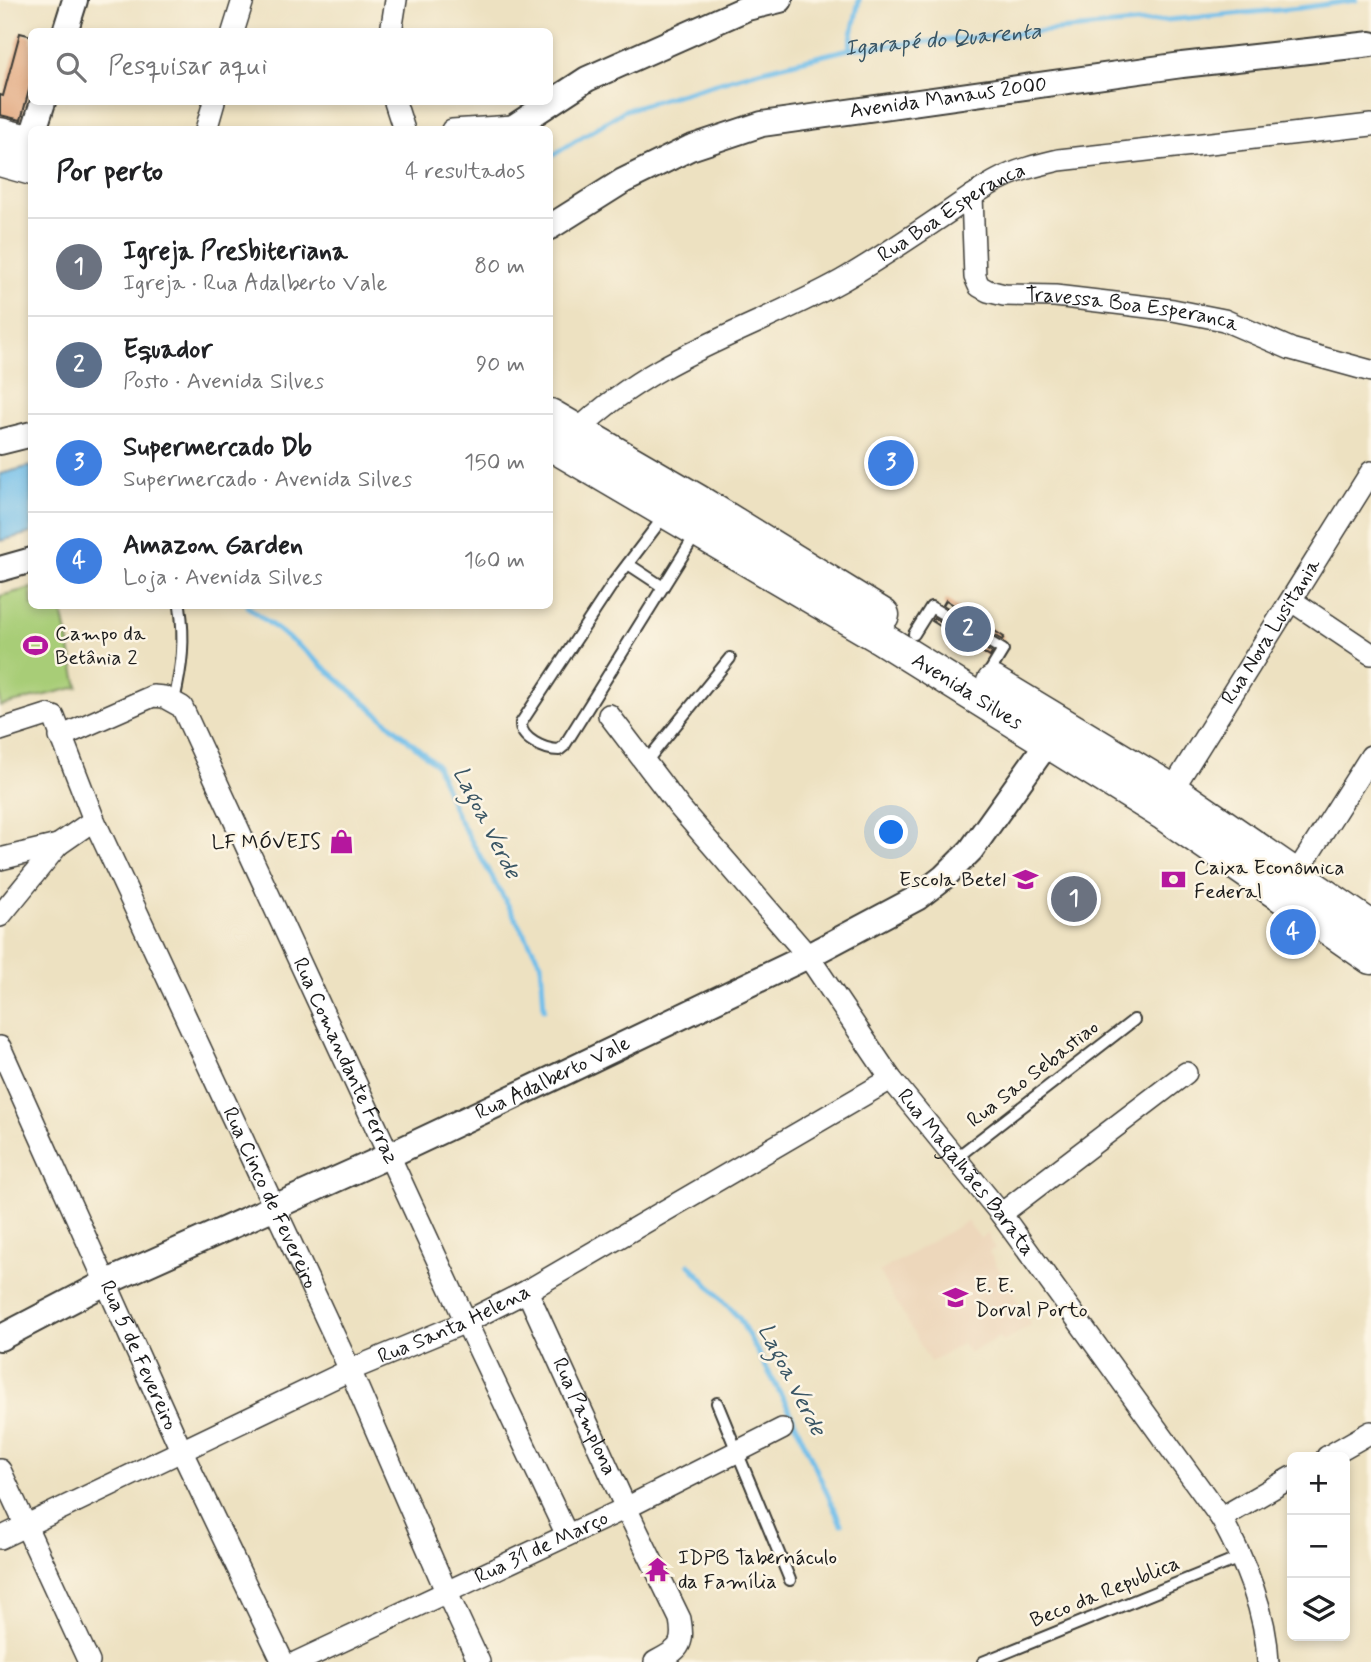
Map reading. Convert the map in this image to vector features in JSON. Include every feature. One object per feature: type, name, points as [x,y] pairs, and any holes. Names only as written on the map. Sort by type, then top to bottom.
[{"type":"main road","name":"Avenida Silves","points":[[553,417],[698,501],[1172,790],[1371,927]]},
{"type":"main road","name":"Avenida Silves","points":[[553,446],[881,638],[1165,815],[1371,958]]},
{"type":"street","points":[[66,28],[75,0]]},
{"type":"street","points":[[234,28],[243,0]]},
{"type":"street","points":[[392,28],[396,0]]},
{"type":"street","points":[[553,101],[587,79],[747,8],[780,0]]},
{"type":"street","name":"Avenida Manaus 2000","points":[[553,225],[623,181],[656,164],[690,148],[762,124],[1182,65],[1371,44]]},
{"type":"street","points":[[32,126],[42,105]]},
{"type":"street","points":[[207,126],[213,105]]},
{"type":"street","points":[[396,105],[403,126]]},
{"type":"street","points":[[514,126],[547,105]]},
{"type":"street","name":"Rua Boa Esperanca","points":[[578,430],[629,387],[682,356],[840,281],[998,180],[1023,169],[1059,160],[1371,125]]},
{"type":"street","name":"Travessa Boa Esperanca","points":[[972,196],[975,277],[979,286],[988,291],[1004,295],[1055,296],[1126,304],[1224,320],[1290,349],[1371,371]]},
{"type":"street","points":[[0,442],[28,435]]},
{"type":"street","name":"Rua Nova Lusitania","points":[[1172,790],[1371,472]]},
{"type":"street","points":[[0,569],[28,561]]},
{"type":"street","points":[[1292,601],[1371,654]]},
{"type":"street","points":[[0,730],[47,715],[54,717],[61,737],[153,696],[174,701]]},
{"type":"street","name":"Rua Comandante Ferraz","points":[[174,701],[182,707],[388,1156],[567,1535]]},
{"type":"street","name":"Rua Magalhães Barata","points":[[609,715],[680,807],[808,956],[891,1079],[1002,1213],[1221,1518],[1242,1557],[1267,1640],[1268,1662]]},
{"type":"street","name":"Rua Cinco de Fevereiro","points":[[61,737],[94,820],[350,1370],[479,1662]]},
{"type":"street","name":"Rua Adalberto Vale","points":[[0,1338],[105,1283],[388,1156],[808,956],[917,898],[944,877],[971,850],[1048,742]]},
{"type":"street","points":[[1296,874],[1371,756]]},
{"type":"street","points":[[0,916],[58,845],[94,820]]},
{"type":"street","points":[[0,859],[58,845]]},
{"type":"street","name":"Rua 5 de Fevereiro","points":[[0,1047],[182,1452],[283,1662]]},
{"type":"street","points":[[1002,1213],[1186,1073]]},
{"type":"street","name":"Rua Santa Helena","points":[[0,1538],[350,1370],[466,1322],[527,1291],[891,1079]]},
{"type":"street","name":"Rua Pamplona","points":[[527,1291],[680,1619],[680,1646],[655,1662]]},
{"type":"street","name":"Rua 31 de Março","points":[[297,1662],[626,1508],[782,1429]]},
{"type":"street","points":[[1336,1452],[1371,1432]]},
{"type":"street","points":[[0,1470],[89,1662]]},
{"type":"street","points":[[1221,1518],[1287,1480]]},
{"type":"lane","points":[[666,513],[628,564],[521,723],[520,730],[523,735],[549,750],[559,750],[564,746],[698,531]]},
{"type":"lane","points":[[628,564],[663,587]]},
{"type":"lane","points":[[174,701],[183,659],[184,633],[180,609]]},
{"type":"lane","points":[[645,763],[730,658]]},
{"type":"lane","name":"Rua Sao Sebastiao","points":[[956,1158],[1134,1020]]},
{"type":"lane","points":[[717,1403],[790,1580]]},
{"type":"lane","name":"Beco da Republica","points":[[983,1662],[1242,1557]]},
{"type":"shaded area","name":"E. E. Dorval Porto","points":[[967,1221],[980,1238],[988,1234],[995,1248],[989,1252],[1031,1325],[1003,1342],[999,1337],[969,1353],[962,1344],[930,1362],[879,1272]]},
{"type":"green space","name":"Campo da Betânia 2","points":[[28,589],[28,609],[62,609],[78,687],[0,706],[0,596]]},
{"type":"water","points":[[28,467],[28,534],[0,541],[0,474]]},
{"type":"building","points":[[20,33],[28,35],[28,94],[21,120],[0,115],[0,95],[3,96]]},
{"type":"building","points":[[946,600],[1004,637],[1002,640],[943,605]]},
{"type":"building","points":[[934,618],[992,653],[990,657],[932,621]]},
{"type":"waterway","points":[[849,49],[859,0]]},
{"type":"waterway","name":"Igarapé do Quarenta","points":[[553,155],[625,110],[755,72],[849,49],[1300,8],[1356,0]]},
{"type":"waterway","name":"Lagoa Verde","points":[[251,609],[305,651],[436,764],[456,814],[541,963],[544,1009]]},
{"type":"waterway","name":"Lagoa Verde","points":[[689,1264],[739,1318],[789,1409],[841,1524]]},
{"type":"place","name":"Supermercado Db","points":[[891,463]]},
{"type":"place","name":"Equador","points":[[968,629]]},
{"type":"place","name":"Campo da Betânia 2","points":[[35,646]]},
{"type":"place","name":"LF MÓVEIS","points":[[341,842]]},
{"type":"place","name":"Escola Betel","points":[[1026,880]]},
{"type":"place","name":"Caixa Econômica Federal","points":[[1174,880]]},
{"type":"place","name":"Igreja Presbiteriana","points":[[1074,899]]},
{"type":"place","name":"Amazon Garden","points":[[1293,932]]},
{"type":"place","name":"E. E. Dorval Porto","points":[[955,1298]]},
{"type":"place","name":"IDPB Tabernáculo da Família","points":[[658,1570]]}]
